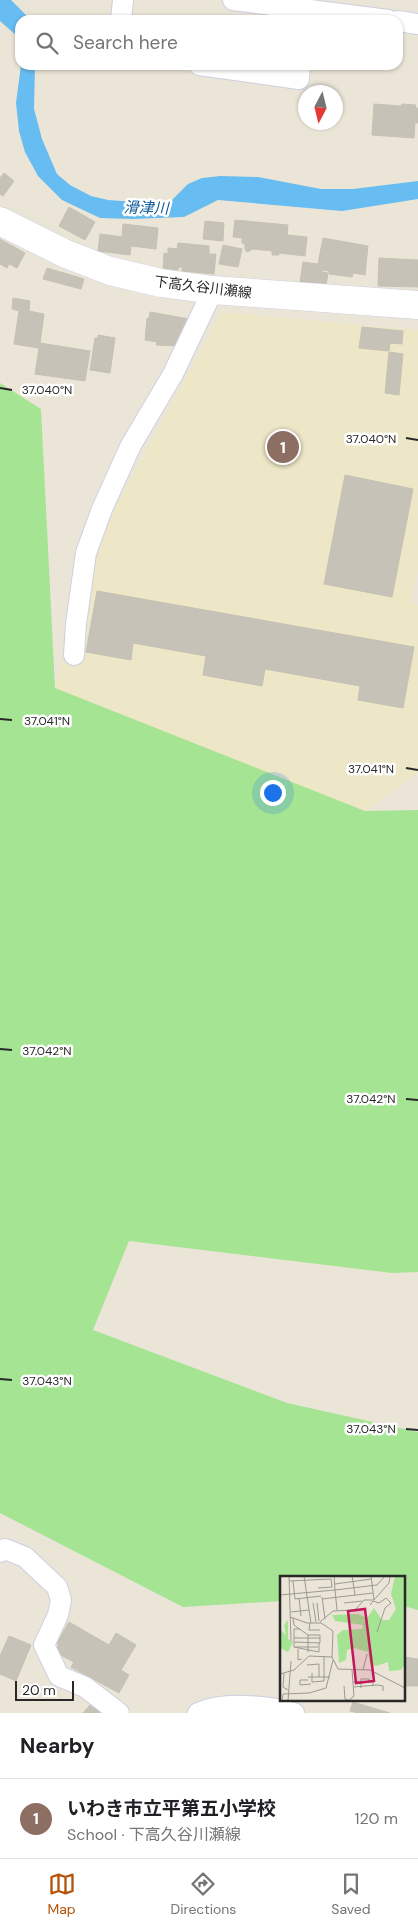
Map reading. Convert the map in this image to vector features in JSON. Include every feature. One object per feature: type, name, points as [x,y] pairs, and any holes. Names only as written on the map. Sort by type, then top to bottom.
[{"type":"main road","name":"下高久谷川瀬線","points":[[0,221],[66,254],[110,271],[161,283],[213,290],[418,305]]},
{"type":"street","points":[[122,15],[124,0]]},
{"type":"street","points":[[233,0],[348,15]]},
{"type":"street","points":[[403,22],[418,24]]},
{"type":"street","points":[[234,70],[298,79],[299,70]]},
{"type":"street","points":[[74,655],[77,615],[89,544],[131,445],[173,374],[213,290]]},
{"type":"street","points":[[0,1552],[5,1549],[25,1557],[56,1587],[61,1600],[58,1615],[44,1645],[59,1676],[85,1687],[119,1713]]},
{"type":"street","points":[[202,1712],[208,1708],[234,1705],[294,1713]]},
{"type":"shaded area","points":[[222,312],[418,330],[418,569],[410,601],[418,606],[418,772],[365,811],[302,793],[55,688],[84,564]]},
{"type":"green space","points":[[0,383],[41,409],[55,688],[365,811],[418,810],[418,1272],[392,1273],[129,1241],[93,1330],[287,1403],[418,1432],[418,1610],[406,1607],[406,1576],[280,1576],[280,1601],[183,1607],[0,1513]]},
{"type":"water","points":[[0,0],[11,0],[26,15],[15,15],[15,34],[0,21]]},
{"type":"water","name":"滑津川","points":[[20,70],[35,70],[34,109],[42,139],[57,174],[70,185],[91,196],[108,200],[162,204],[172,200],[188,184],[202,178],[220,176],[258,177],[321,189],[353,189],[418,181],[418,199],[342,211],[218,200],[184,217],[100,218],[62,200],[38,176],[25,152],[19,131],[16,103]]},
{"type":"building","points":[[374,104],[416,105],[415,108],[418,108],[418,123],[415,122],[414,138],[372,135]]},
{"type":"building","points":[[4,173],[14,181],[3,196],[0,194],[0,178]]},
{"type":"building","points":[[69,207],[95,222],[85,240],[59,226]]},
{"type":"building","points":[[235,220],[288,225],[287,235],[307,237],[305,256],[279,253],[279,255],[272,255],[272,251],[253,249],[247,252],[245,244],[242,243],[242,238],[233,237]]},
{"type":"building","points":[[205,221],[224,223],[223,241],[203,239]]},
{"type":"building","points":[[123,224],[158,228],[156,249],[131,246],[130,255],[98,251],[100,234],[122,237]]},
{"type":"building","points":[[323,238],[368,246],[365,275],[353,273],[352,277],[329,274],[329,271],[322,270],[322,272],[328,273],[326,285],[300,282],[303,262],[318,264]]},
{"type":"building","points":[[0,239],[25,253],[17,268],[9,264],[7,268],[0,264]]},
{"type":"building","points":[[178,243],[209,246],[209,254],[216,254],[214,274],[182,271],[182,267],[179,267],[178,270],[163,268],[164,253],[168,254],[168,248],[177,249]]},
{"type":"building","points":[[223,245],[242,249],[238,267],[219,264]]},
{"type":"building","points":[[379,258],[418,260],[418,287],[378,286]]},
{"type":"building","points":[[47,268],[84,279],[81,289],[43,279]]},
{"type":"building","points":[[13,298],[30,301],[29,311],[44,314],[40,343],[90,351],[85,381],[35,374],[39,348],[14,344],[19,311],[12,309]]},
{"type":"building","points":[[150,312],[189,319],[181,346],[156,345],[157,342],[145,340],[147,318],[149,319]]},
{"type":"building","points":[[362,327],[403,331],[402,344],[390,343],[389,351],[359,348]]},
{"type":"building","points":[[98,335],[115,338],[110,373],[90,370],[95,338],[98,338]]},
{"type":"building","points":[[389,352],[403,354],[399,395],[385,393]]},
{"type":"building","points":[[345,475],[413,489],[392,597],[324,584]]},
{"type":"building","points":[[97,591],[414,647],[403,708],[358,700],[360,686],[265,669],[262,686],[203,675],[206,656],[133,643],[131,660],[86,652]]},
{"type":"building","points":[[69,1622],[109,1645],[116,1633],[136,1645],[121,1670],[129,1675],[119,1693],[71,1667],[74,1662],[55,1652],[59,1644],[57,1643]]},
{"type":"building","points":[[9,1636],[31,1645],[16,1681],[0,1674],[0,1656]]},
{"type":"building","points":[[406,1657],[418,1659],[418,1686],[406,1686]]},
{"type":"building","points":[[353,1702],[390,1713],[358,1713],[350,1711]]},
{"type":"building","points":[[91,1704],[100,1713],[83,1713]]},
{"type":"place","name":"いわき市立平第五小学校","points":[[283,447]]}]
